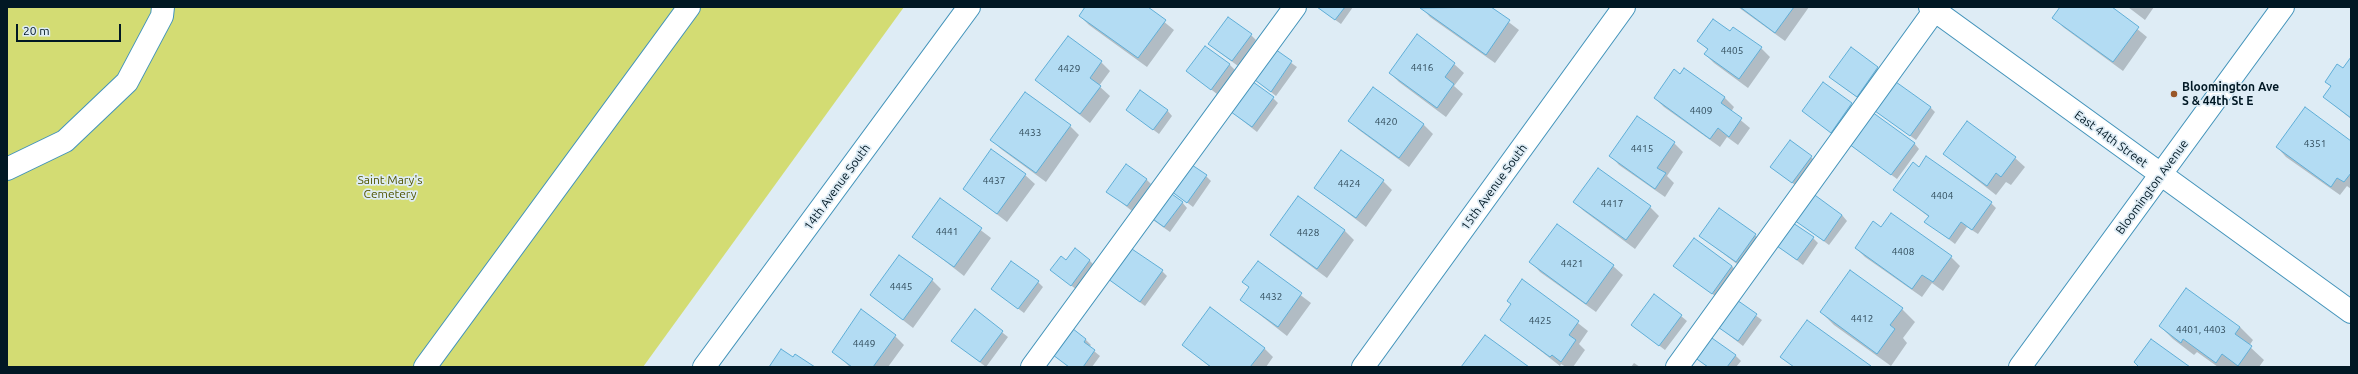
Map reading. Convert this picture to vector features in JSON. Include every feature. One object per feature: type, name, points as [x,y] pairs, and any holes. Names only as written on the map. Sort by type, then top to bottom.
[{"type":"street","points":[[7,169],[65,141],[127,82],[162,16],[163,7]]},
{"type":"street","points":[[425,367],[688,7]]},
{"type":"street","name":"14th Avenue South","points":[[704,367],[969,7]]},
{"type":"street","points":[[1032,367],[1295,7]]},
{"type":"street","name":"15th Avenue South","points":[[1363,367],[1624,7]]},
{"type":"street","name":"Bloomington Avenue","points":[[2020,367],[2284,7]]},
{"type":"street","points":[[1677,367],[1934,8]]},
{"type":"street","name":"East 44th Street","points":[[1934,8],[2351,312]]},
{"type":"green space","name":"Saint Mary's Cemetery","points":[[7,7],[904,7],[643,367],[7,367]]},
{"type":"building","points":[[1085,7],[1148,7],[1166,20],[1138,58],[1079,16]]},
{"type":"building","points":[[1317,7],[1345,7],[1335,20]]},
{"type":"building","points":[[1491,7],[1510,20],[1486,55],[1420,8]]},
{"type":"building","points":[[1740,7],[1794,7],[1775,33]]},
{"type":"building","points":[[2060,7],[2112,7],[2139,27],[2113,62],[2052,18]]},
{"type":"building","points":[[1228,17],[1252,34],[1232,61],[1208,44]]},
{"type":"building","points":[[1713,19],[1730,31],[1733,27],[1762,47],[1739,79],[1704,54],[1708,49],[1697,41]]},
{"type":"building","points":[[1417,34],[1455,63],[1445,77],[1454,84],[1437,108],[1389,73]]},
{"type":"building","points":[[1068,36],[1102,61],[1090,78],[1101,86],[1080,114],[1035,80]]},
{"type":"building","points":[[1205,46],[1230,64],[1211,90],[1186,71]]},
{"type":"building","points":[[1272,47],[1292,61],[1271,92],[1251,77]]},
{"type":"building","points":[[1851,47],[1878,67],[1857,97],[1829,77]]},
{"type":"building","points":[[2351,57],[2351,118],[2323,97],[2331,86],[2325,82],[2337,64],[2343,68]]},
{"type":"building","points":[[1684,68],[1725,97],[1721,103],[1742,118],[1729,137],[1718,128],[1710,139],[1654,98],[1674,69],[1680,74]]},
{"type":"building","points":[[1249,79],[1274,97],[1252,127],[1227,109]]},
{"type":"building","points":[[1823,82],[1852,103],[1831,133],[1802,111]]},
{"type":"building","points":[[1896,82],[1931,107],[1910,136],[1875,111]]},
{"type":"building","points":[[1373,87],[1424,124],[1399,158],[1348,121]]},
{"type":"building","points":[[1140,90],[1168,110],[1153,130],[1126,110]]},
{"type":"building","points":[[1025,92],[1071,125],[1036,173],[990,140]]},
{"type":"building","points":[[2305,107],[2351,141],[2351,173],[2344,182],[2337,178],[2331,187],[2276,147]]},
{"type":"building","points":[[1872,112],[1915,143],[1891,175],[1849,144]]},
{"type":"building","points":[[1637,116],[1675,142],[1657,168],[1666,173],[1655,189],[1609,156]]},
{"type":"building","points":[[1967,121],[2016,157],[2001,177],[1996,173],[1987,186],[1943,154]]},
{"type":"building","points":[[1790,140],[1812,156],[1792,183],[1770,167]]},
{"type":"building","points":[[991,149],[1026,174],[997,214],[963,189]]},
{"type":"building","points":[[1341,150],[1384,180],[1356,218],[1314,188]]},
{"type":"building","points":[[1926,156],[1992,202],[1972,230],[1961,222],[1949,239],[1924,222],[1929,216],[1893,190],[1913,162],[1919,167]]},
{"type":"building","points":[[1186,161],[1207,175],[1187,203],[1167,188]]},
{"type":"building","points":[[1126,164],[1147,179],[1127,206],[1106,192]]},
{"type":"building","points":[[1598,168],[1651,206],[1626,240],[1573,202]]},
{"type":"building","points":[[1165,189],[1183,202],[1164,227],[1146,214]]},
{"type":"building","points":[[1812,193],[1842,215],[1824,241],[1794,220]]},
{"type":"building","points":[[1298,196],[1345,230],[1317,269],[1270,235]]},
{"type":"building","points":[[940,198],[982,228],[954,267],[912,237]]},
{"type":"building","points":[[1719,208],[1756,234],[1736,262],[1699,236]]},
{"type":"building","points":[[1891,213],[1952,256],[1933,282],[1922,275],[1912,289],[1855,248],[1873,221],[1881,227]]},
{"type":"building","points":[[1793,223],[1814,237],[1797,260],[1777,246]]},
{"type":"building","points":[[1557,224],[1614,265],[1586,304],[1529,262]]},
{"type":"building","points":[[1694,238],[1732,266],[1712,294],[1673,266]]},
{"type":"building","points":[[1126,245],[1163,270],[1140,302],[1104,276]]},
{"type":"building","points":[[1075,248],[1090,260],[1071,286],[1050,270],[1061,256],[1066,260]]},
{"type":"building","points":[[899,255],[933,279],[903,320],[870,295]]},
{"type":"building","points":[[1011,261],[1039,281],[1018,309],[991,289]]},
{"type":"building","points":[[1258,261],[1302,293],[1278,327],[1240,300],[1249,287],[1242,282]]},
{"type":"building","points":[[1850,270],[1903,308],[1890,325],[1895,329],[1877,354],[1820,312]]},
{"type":"building","points":[[1522,279],[1579,321],[1569,335],[1576,340],[1561,362],[1552,355],[1550,357],[1500,320],[1511,304],[1507,301]]},
{"type":"building","points":[[2186,288],[2240,327],[2235,334],[2252,346],[2238,366],[2222,354],[2216,363],[2183,339],[2181,343],[2159,326]]},
{"type":"building","points":[[1654,294],[1682,315],[1659,346],[1631,325]]},
{"type":"building","points":[[1734,298],[1757,314],[1738,341],[1715,325]]},
{"type":"building","points":[[1210,307],[1265,348],[1250,367],[1211,367],[1182,345]]},
{"type":"building","points":[[861,309],[896,335],[873,367],[852,367],[832,352]]},
{"type":"building","points":[[975,309],[1003,331],[980,362],[951,341]]},
{"type":"building","points":[[1807,320],[1871,367],[1794,367],[1780,357]]},
{"type":"building","points":[[1068,325],[1086,339],[1084,342],[1095,350],[1083,367],[1069,367],[1049,352]]},
{"type":"building","points":[[1485,335],[1529,367],[1461,367]]},
{"type":"building","points":[[1709,336],[1736,355],[1727,367],[1708,367],[1694,357]]},
{"type":"building","points":[[2151,339],[2190,367],[2139,367],[2134,362]]},
{"type":"building","points":[[781,349],[793,357],[795,354],[815,367],[769,367]]},
{"type":"place","name":"Bloomington Ave S & 44th St E","points":[[2174,94]]}]
